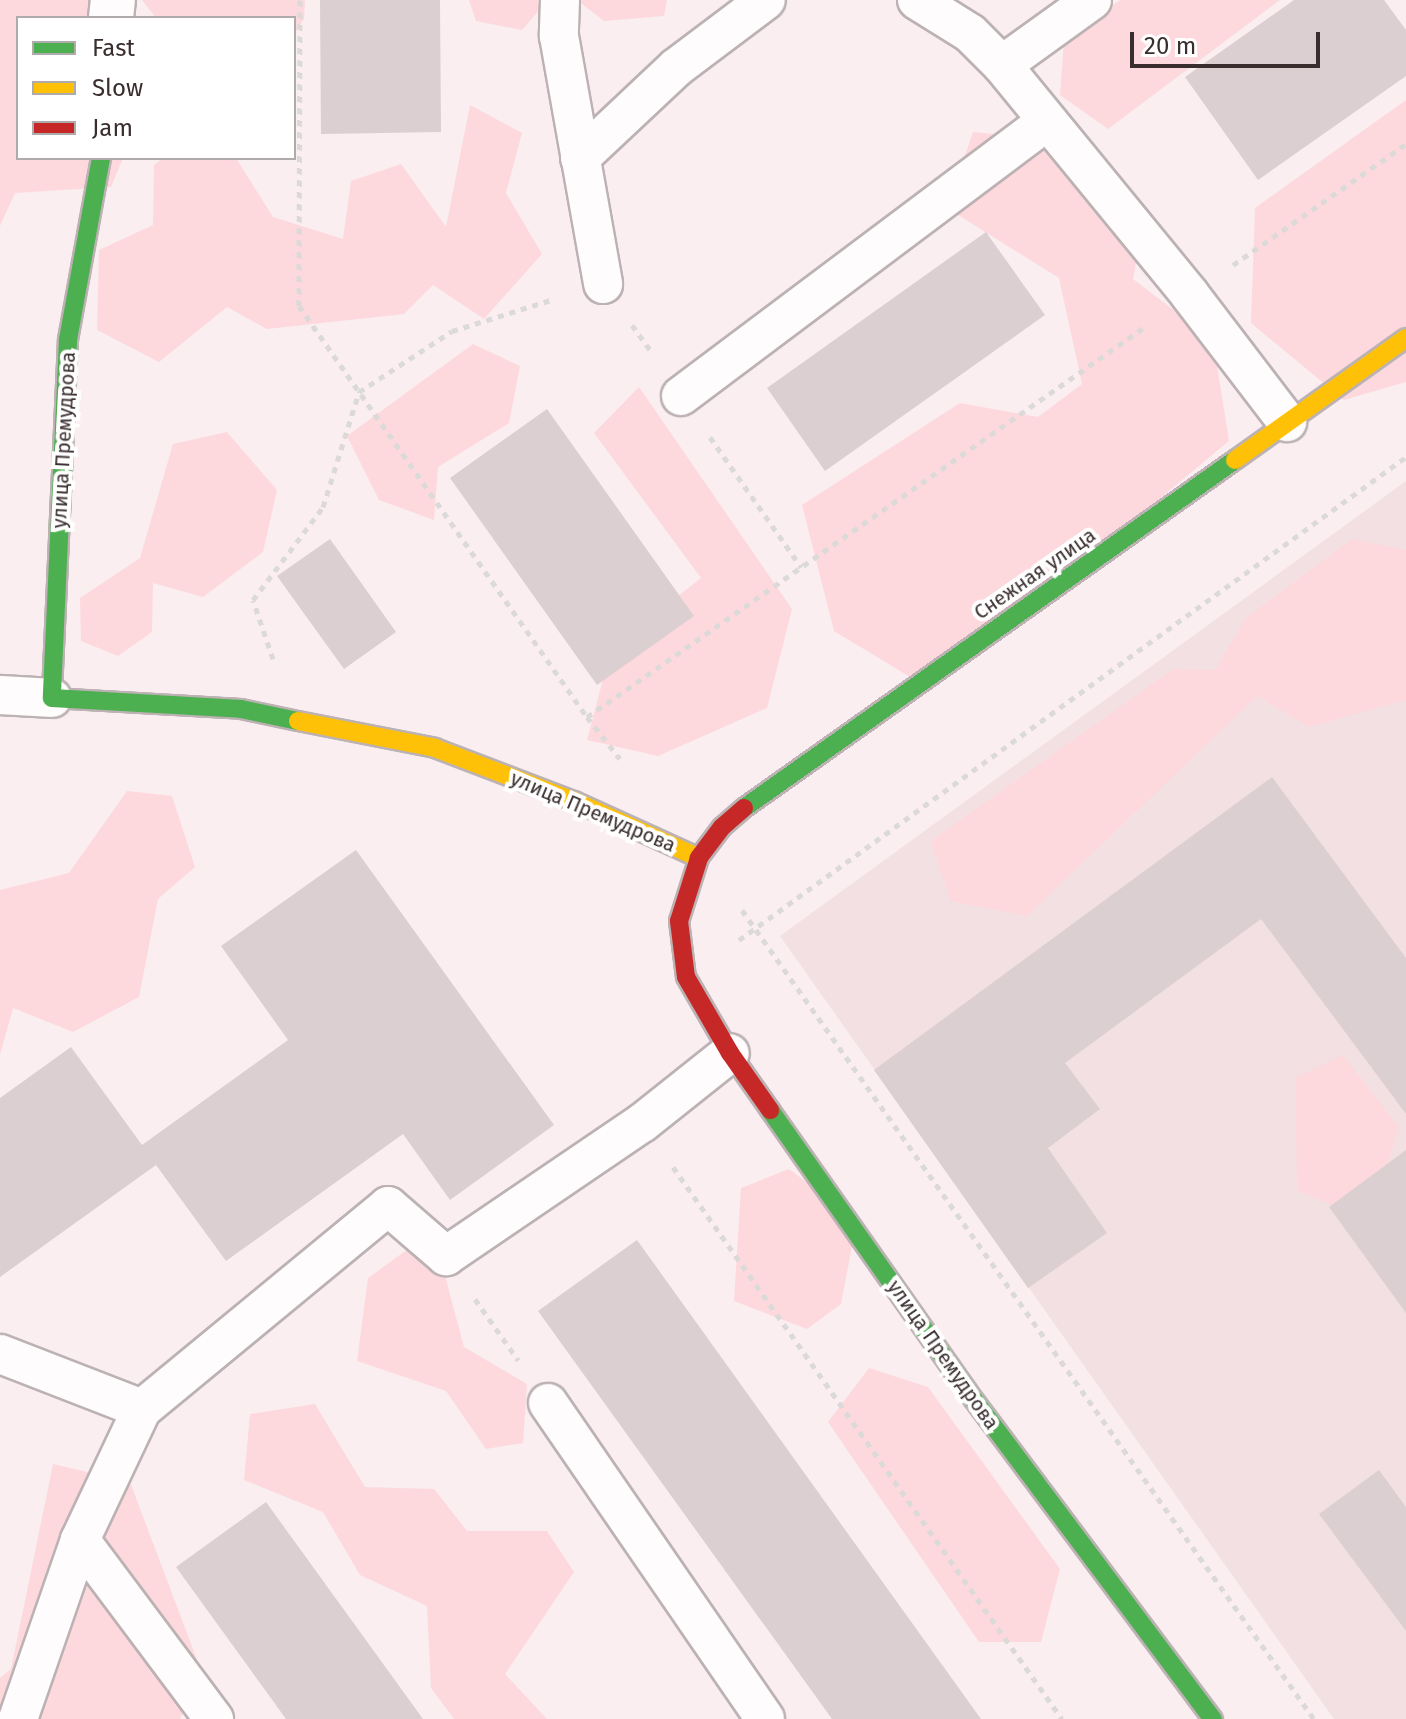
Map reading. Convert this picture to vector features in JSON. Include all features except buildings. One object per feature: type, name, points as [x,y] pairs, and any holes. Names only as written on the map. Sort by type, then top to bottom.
[{"type":"street","name":"улица Премудрова","points":[[101,160],[68,340],[52,698],[241,709],[435,748],[574,801],[699,858],[679,921],[686,977],[730,1053],[968,1392],[1213,1719]]},
{"type":"street","name":"Снежная улица","points":[[699,858],[722,827],[752,802],[1406,338]]},
{"type":"lane","points":[[560,0],[559,36],[603,284]]},
{"type":"lane","points":[[580,158],[677,67],[766,0]]},
{"type":"lane","points":[[917,0],[974,16],[1002,65],[1190,295],[1287,422]]},
{"type":"lane","points":[[1002,65],[1092,0]]},
{"type":"lane","points":[[681,396],[1047,121]]},
{"type":"lane","points":[[0,696],[52,698]]},
{"type":"lane","points":[[18,1719],[80,1540],[142,1409],[388,1206],[446,1256],[642,1123],[730,1053]]},
{"type":"lane","points":[[0,1354],[142,1409]]},
{"type":"lane","points":[[548,1403],[765,1719]]},
{"type":"lane","points":[[80,1540],[214,1719]]},
{"type":"path","points":[[587,717],[1406,144]]},
{"type":"path","points":[[293,719],[253,600],[323,507],[359,392],[452,331],[603,284],[801,567]]},
{"type":"path","points":[[686,977],[1406,457]]},
{"type":"path","points":[[642,1123],[1062,1719]]},
{"type":"path","points":[[446,1256],[548,1403]]},
{"type":"shaded area","points":[[0,0],[101,0],[120,16],[16,16],[16,160],[122,160],[111,187],[15,193],[0,226]]},
{"type":"shaded area","points":[[142,0],[305,0],[304,19],[296,31],[296,16],[154,16]]},
{"type":"shaded area","points":[[469,0],[548,0],[522,30],[476,21]]},
{"type":"shaded area","points":[[577,0],[667,0],[664,16],[604,21]]},
{"type":"shaded area","points":[[1120,0],[1280,0],[1108,129],[1060,95],[1064,41]]},
{"type":"shaded area","points":[[1406,100],[1406,382],[1344,400],[1251,323],[1255,208]]},
{"type":"shaded area","points":[[470,105],[522,133],[506,193],[542,254],[484,319],[433,285],[404,314],[267,329],[227,307],[159,362],[97,330],[99,250],[153,225],[154,165],[160,160],[237,160],[273,217],[343,239],[351,181],[401,164],[446,227]]},
{"type":"shaded area","points":[[973,132],[1091,143],[1145,212],[1133,279],[1213,340],[1229,441],[930,689],[834,631],[802,505],[960,403],[1038,417],[1082,384],[1059,278],[947,208]]},
{"type":"shaded area","points":[[473,344],[520,366],[509,423],[438,467],[434,520],[379,500],[347,436]]},
{"type":"shaded area","points":[[639,387],[792,609],[767,708],[658,756],[587,740],[611,649],[701,578],[594,433]]},
{"type":"shaded area","points":[[227,432],[277,490],[263,552],[203,597],[153,583],[152,632],[118,656],[81,641],[80,598],[140,558],[173,444]]},
{"type":"shaded area","points":[[1406,481],[1406,1719],[1334,1719],[780,936]]},
{"type":"shaded area","points":[[1352,539],[1406,550],[1406,700],[1309,727],[1257,696],[1027,916],[951,901],[931,841],[1173,669],[1215,670],[1246,618]]},
{"type":"shaded area","points":[[127,791],[172,796],[195,867],[158,899],[139,997],[73,1032],[13,1008],[0,1055],[0,890],[69,873]]},
{"type":"shaded area","points":[[1343,1055],[1398,1126],[1374,1224],[1297,1190],[1295,1078]]},
{"type":"shaded area","points":[[789,1169],[857,1220],[841,1304],[807,1329],[734,1301],[741,1188]]},
{"type":"shaded area","points":[[433,1231],[464,1347],[527,1384],[523,1443],[486,1449],[446,1391],[357,1361],[368,1278]]},
{"type":"shaded area","points":[[869,1368],[928,1387],[1060,1569],[1041,1642],[979,1642],[828,1422]]},
{"type":"shaded area","points":[[315,1404],[365,1487],[434,1489],[467,1531],[547,1531],[574,1572],[505,1674],[547,1719],[454,1719],[431,1688],[427,1606],[360,1575],[323,1512],[244,1480],[250,1414]]},
{"type":"shaded area","points":[[53,1464],[130,1482],[202,1673],[180,1719],[0,1719],[0,1678],[11,1669]]},
{"type":"traffic: fast","points":[[101,160],[68,340],[52,698],[241,709],[298,721]]},
{"type":"traffic: fast","points":[[744,808],[1235,460]]},
{"type":"traffic: fast","points":[[770,1110],[968,1392],[1213,1719]]},
{"type":"traffic: slow","points":[[1235,460],[1406,338]]},
{"type":"traffic: slow","points":[[298,721],[435,748],[574,801],[699,858]]},
{"type":"traffic: jam","points":[[744,808],[722,827],[699,858],[679,921],[686,977],[730,1053],[770,1110]]}]
